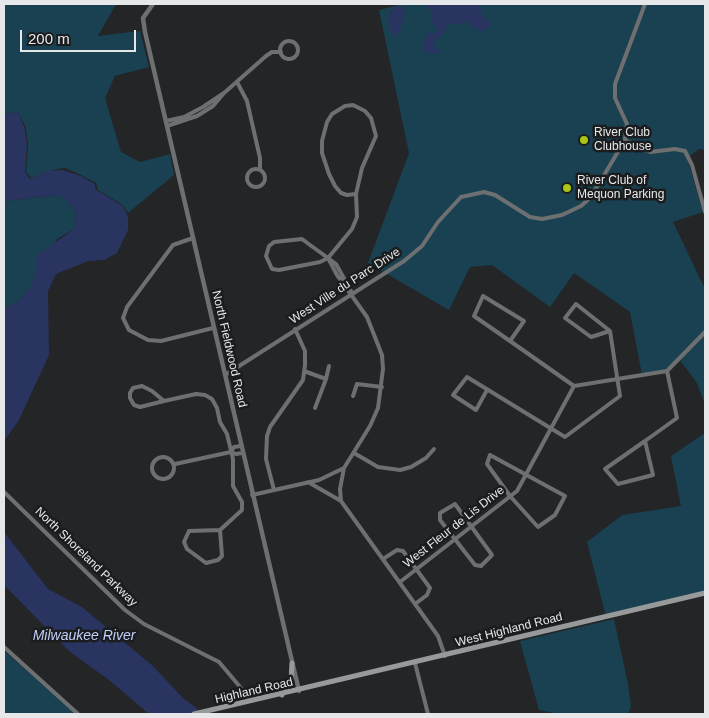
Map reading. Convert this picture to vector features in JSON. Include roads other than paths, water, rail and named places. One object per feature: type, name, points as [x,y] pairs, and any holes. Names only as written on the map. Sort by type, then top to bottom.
[{"type":"main road","name":"West Highland Road","points":[[318,686],[705,593]]},
{"type":"main road","points":[[282,695],[291,681],[292,663]]},
{"type":"main road","name":"Highland Road","points":[[194,714],[318,686]]},
{"type":"street","name":"North Fieldwood Road","points":[[153,4],[146,11],[144,32],[299,691]]},
{"type":"street","points":[[645,4],[615,84],[615,98],[627,124],[625,140],[650,152],[675,149],[685,151],[703,197],[705,212]]},
{"type":"street","points":[[285,42],[291,42],[297,47],[296,55],[292,58],[286,58],[281,52],[281,47],[285,42]]},
{"type":"street","points":[[166,124],[185,119],[220,99],[224,93],[266,56],[272,52],[281,52]]},
{"type":"street","points":[[236,82],[247,101],[260,158],[260,170],[265,177],[264,183],[260,186],[251,186],[247,178],[249,173],[254,170],[260,170]]},
{"type":"street","points":[[341,501],[340,489],[344,468],[370,426],[378,408],[382,387],[382,355],[367,317],[328,258],[302,239],[274,242],[269,246],[266,256],[272,269],[279,270],[320,262],[328,258],[352,229],[357,217],[356,194],[362,168],[376,136],[371,118],[365,111],[353,105],[338,110],[327,122],[322,142],[322,154],[335,186],[341,193],[347,195],[356,194]]},
{"type":"street","name":"West Ville du Parc Drive","points":[[225,375],[404,261],[415,252],[453,204],[467,195],[484,192],[495,195],[530,217],[542,219],[562,215],[581,206],[591,196],[625,140]]},
{"type":"street","points":[[193,238],[173,245],[127,307],[124,318],[129,330],[148,340],[161,341],[213,328]]},
{"type":"street","points":[[510,341],[524,321],[483,296],[474,316],[574,386],[667,371],[705,332]]},
{"type":"street","points":[[487,390],[476,410],[453,394],[467,377],[564,438],[620,396],[616,380],[610,331],[576,304],[565,318],[591,337],[610,331]]},
{"type":"street","points":[[274,490],[266,458],[267,436],[270,427],[303,380],[305,351],[295,329]]},
{"type":"street","points":[[315,408],[329,366]]},
{"type":"street","points":[[304,371],[326,379]]},
{"type":"street","points":[[645,441],[653,475],[618,484],[605,468],[677,418],[667,371]]},
{"type":"street","points":[[353,396],[357,384],[382,387]]},
{"type":"street","points":[[164,401],[142,386],[133,388],[130,398],[134,405],[140,407],[196,394],[205,394],[212,399],[227,434],[234,466],[233,486],[242,502],[242,510],[220,530],[189,531],[184,542],[187,549],[206,563],[218,560],[222,556],[220,530]]},
{"type":"street","name":"West Fleur de Lis Drive","points":[[400,582],[517,491],[574,386]]},
{"type":"street","points":[[231,452],[234,447],[240,446]]},
{"type":"street","points":[[354,453],[378,467],[400,470],[411,467],[426,458],[434,449]]},
{"type":"street","points":[[175,464],[172,475],[166,479],[157,478],[152,472],[153,463],[158,458],[166,457],[175,464],[231,452],[236,454],[242,453]]},
{"type":"street","points":[[490,455],[565,496],[555,514],[538,527],[510,496],[487,464],[490,455]]},
{"type":"street","points":[[252,495],[319,480],[344,468]]},
{"type":"street","points":[[308,482],[341,501],[438,636],[445,656]]},
{"type":"street","name":"North Shoreland Parkway","points":[[4,492],[124,610],[144,624],[219,662],[252,701]]},
{"type":"street","points":[[455,504],[473,526],[492,555],[481,566],[475,565],[456,540],[440,520],[440,513],[455,504]]},
{"type":"street","points":[[383,559],[400,549],[416,569],[430,590],[416,604]]},
{"type":"street","points":[[4,646],[78,714]]},
{"type":"street","points":[[415,663],[428,714]]},
{"type":"water","points":[[426,4],[479,4],[483,17],[491,24],[490,27],[482,31],[473,28],[469,22],[448,25],[441,37],[435,40],[434,47],[440,53],[424,53],[423,46],[427,34],[431,32],[434,34],[438,29],[432,22],[431,12]]},
{"type":"water","points":[[400,5],[405,9],[404,16],[400,31],[395,37],[389,26],[388,18],[392,9]]},
{"type":"water","points":[[18,112],[25,129],[27,146],[25,172],[30,179],[48,171],[63,170],[81,176],[95,184],[95,189],[123,206],[128,217],[128,230],[117,253],[104,260],[88,261],[56,274],[48,291],[49,355],[19,420],[4,441],[4,308],[18,302],[29,289],[36,274],[36,256],[74,229],[77,214],[69,202],[58,195],[4,201],[4,114]]},
{"type":"water","name":"Milwaukee River","points":[[4,532],[48,589],[82,607],[153,666],[183,698],[204,714],[149,714],[109,680],[70,652],[4,585]]},
{"type":"place","name":"River Club Clubhouse","points":[[584,140]]},
{"type":"place","name":"River Club of Mequon Parking","points":[[567,188]]}]
